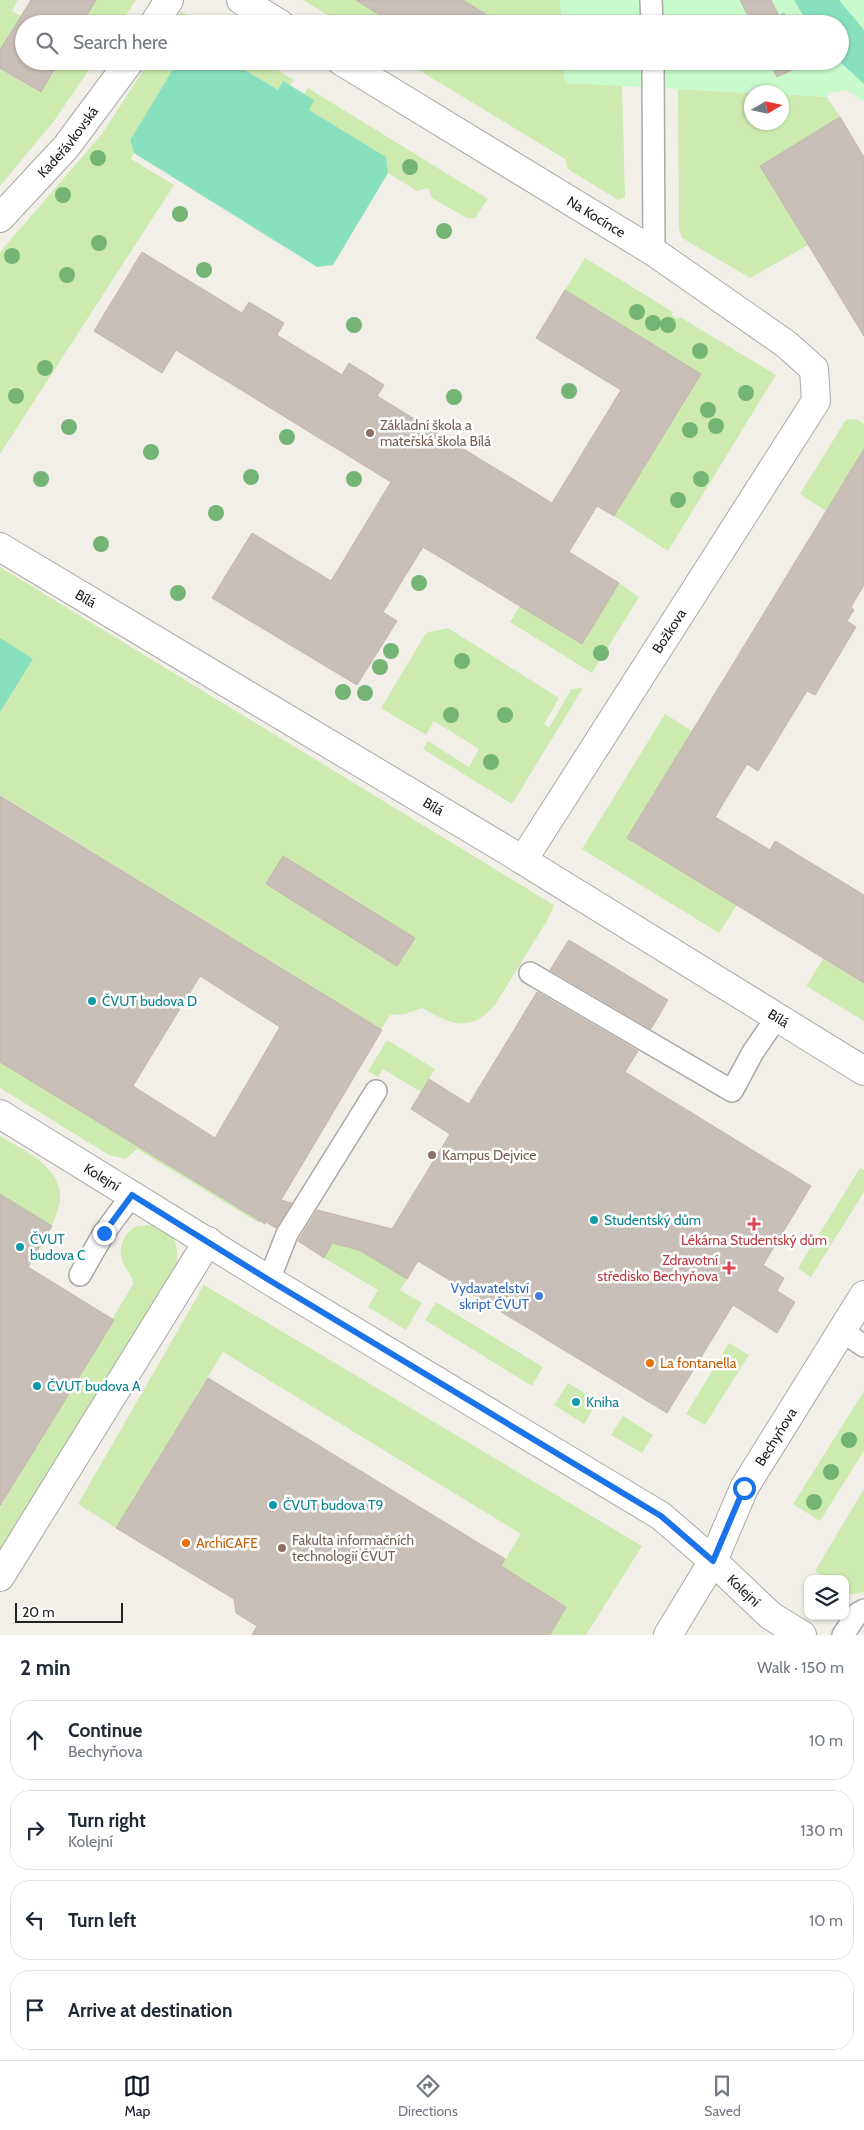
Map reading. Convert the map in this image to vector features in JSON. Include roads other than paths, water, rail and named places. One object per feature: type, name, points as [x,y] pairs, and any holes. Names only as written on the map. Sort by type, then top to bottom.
[{"type":"street","points":[[160,15],[169,0]]},
{"type":"street","points":[[241,0],[265,15]]},
{"type":"street","name":"Kadeřávkovská","points":[[0,218],[66,147],[123,70]]},
{"type":"street","name":"Na Kocínce","points":[[356,70],[654,252],[786,344],[814,369],[816,401]]},
{"type":"street","name":"Božkova","points":[[523,860],[816,401]]},
{"type":"street","name":"Bílá","points":[[0,547],[523,860],[864,1071]]},
{"type":"street","name":"Kolejní","points":[[0,1114],[269,1280],[661,1516],[713,1561],[771,1616],[802,1635]]},
{"type":"street","points":[[0,1577],[208,1241]]},
{"type":"street","name":"Bechyňova","points":[[668,1635],[713,1561],[744,1488],[864,1295]]},
{"type":"lane","points":[[651,0],[652,15]]},
{"type":"lane","points":[[653,70],[654,252]]},
{"type":"lane","points":[[530,973],[732,1091],[753,1052],[777,1017]]},
{"type":"lane","points":[[269,1280],[287,1234],[376,1091]]},
{"type":"lane","points":[[80,1275],[104,1233],[132,1195]]},
{"type":"lane","points":[[842,1331],[864,1346]]},
{"type":"lane","points":[[844,1635],[857,1614],[864,1610]]},
{"type":"place","name":"Základní škola a mateřská škola Bílá","points":[[370,433]]},
{"type":"place","name":"ČVUT budova D","points":[[92,1001]]},
{"type":"place","name":"Kampus Dejvice","points":[[432,1155]]},
{"type":"place","name":"Studentský dům","points":[[594,1220]]},
{"type":"place","name":"Lékárna Studentský dům","points":[[754,1224]]},
{"type":"place","name":"ČVUT budova C","points":[[20,1247]]},
{"type":"place","name":"Zdravotní středisko Bechyňova","points":[[729,1268]]},
{"type":"place","name":"Vydavatelství skript ČVUT","points":[[539,1296]]},
{"type":"place","name":"La fontanella","points":[[650,1363]]},
{"type":"place","name":"ČVUT budova A","points":[[37,1386]]},
{"type":"place","name":"Kniha","points":[[576,1402]]},
{"type":"place","name":"ČVUT budova T9","points":[[273,1505]]},
{"type":"place","name":"ArchiCAFE","points":[[186,1543]]},
{"type":"place","name":"Fakulta informačních technologií ČVUT","points":[[282,1548]]}]
